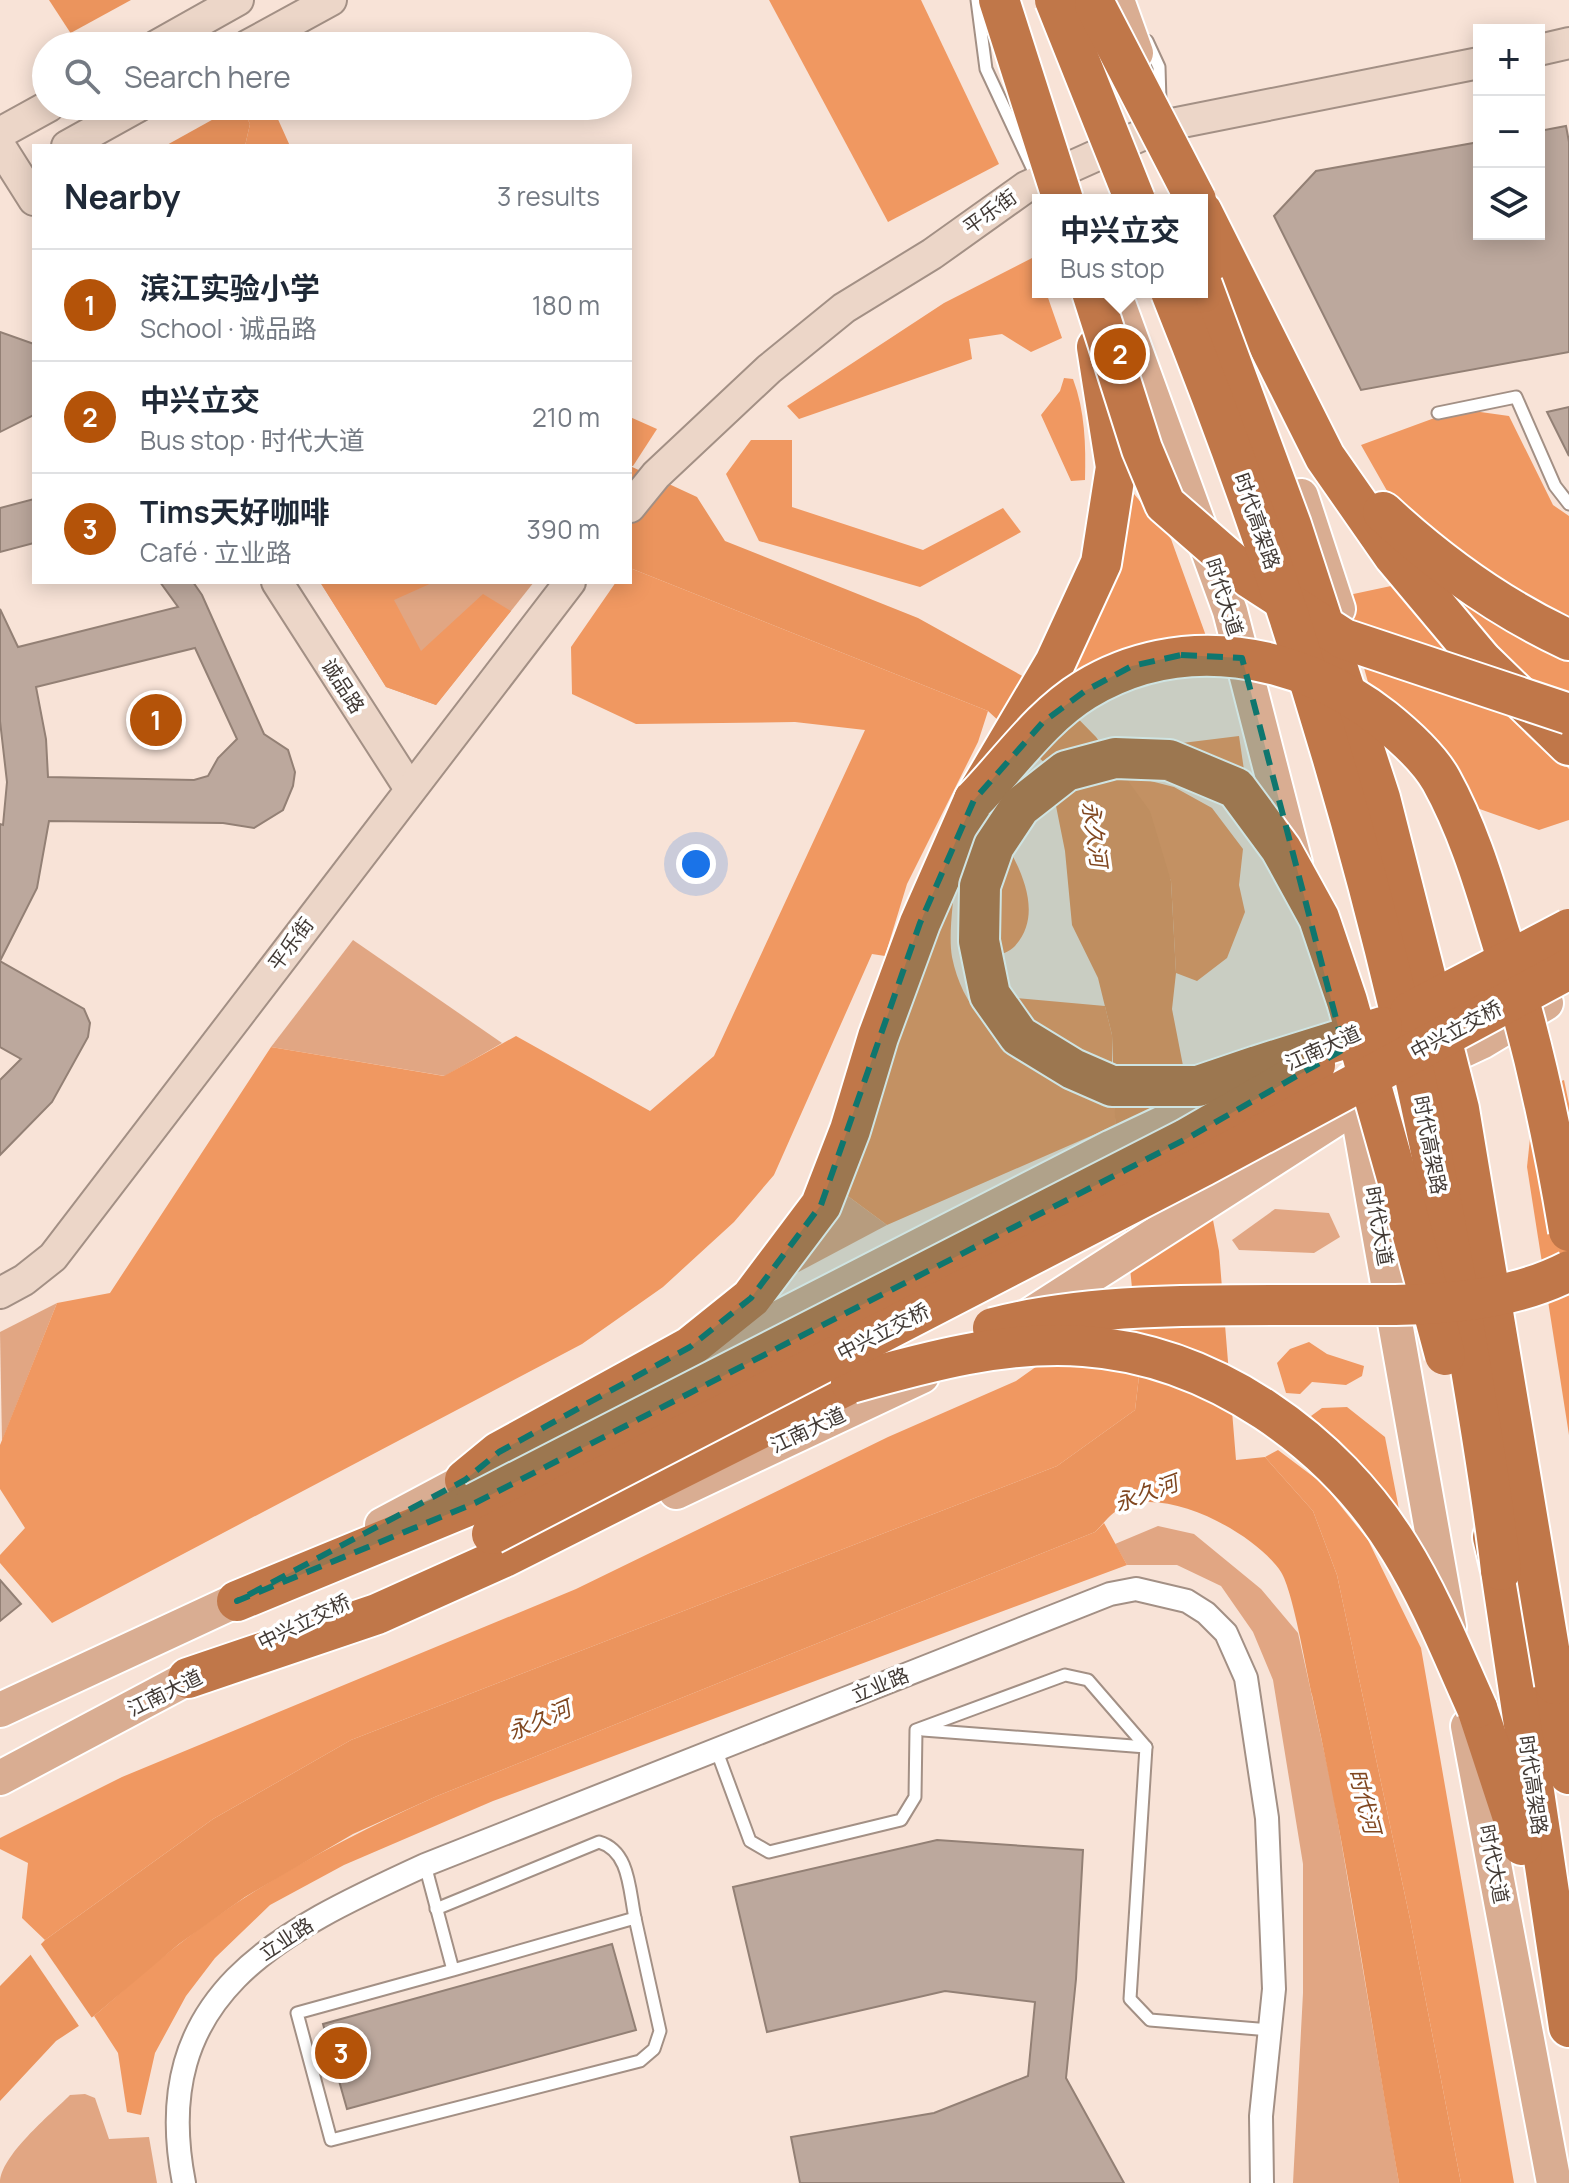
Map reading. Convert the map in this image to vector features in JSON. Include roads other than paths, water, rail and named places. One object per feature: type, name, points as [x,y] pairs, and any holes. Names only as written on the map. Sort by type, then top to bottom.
[{"type":"highway","points":[[999,0],[1056,183]]},
{"type":"highway","points":[[1055,0],[1133,194]]},
{"type":"highway","points":[[1108,1],[1167,194]]},
{"type":"highway","points":[[1108,1],[1193,194]]},
{"type":"highway","points":[[1208,224],[1325,457],[1394,556],[1482,661],[1569,745]]},
{"type":"highway","points":[[484,1518],[499,1452],[690,1347],[751,1298],[821,1205],[850,1130],[878,1037],[920,923],[974,800],[1055,663],[1101,563],[1116,467],[1091,298]]},
{"type":"highway","points":[[1092,298],[1142,449],[1165,504],[1250,578],[1344,639],[1569,714]]},
{"type":"highway","name":"时代高架路","points":[[1173,298],[1243,479],[1302,649],[1421,1094],[1494,1504],[1501,1570],[1569,2027]]},
{"type":"highway","name":"时代高架路","points":[[1207,298],[1291,525],[1380,798],[1459,1109],[1569,1774]]},
{"type":"highway","points":[[1325,457],[1428,552],[1533,623],[1569,640]]},
{"type":"highway","points":[[974,800],[1024,748],[1043,722],[1085,691],[1132,666],[1181,655],[1251,658],[1299,669],[1353,695],[1400,732],[1440,777],[1477,858],[1510,965],[1542,1090],[1569,1231]]},
{"type":"highway","points":[[1382,1027],[1368,1031],[1354,1036],[1257,1066],[1198,1086],[1112,1086],[1073,1069],[1019,1036],[990,995],[979,941],[980,886],[994,846],[1020,807],[1066,771],[1115,758],[1169,760],[1236,788],[1281,849],[1319,918],[1347,1001],[1355,1031],[1360,1046],[1368,1077],[1403,1198],[1434,1312],[1501,1570]]},
{"type":"highway","name":"中兴立交桥","points":[[188,1678],[1186,1139],[1382,1027],[1569,929]]},
{"type":"highway","name":"中兴立交桥","points":[[237,1601],[377,1546],[484,1518],[1203,1166],[1569,969]]},
{"type":"highway","points":[[484,1518],[851,1383],[962,1337],[1010,1324],[1143,1309],[1407,1306],[1500,1296],[1546,1283],[1569,1271]]},
{"type":"highway","points":[[851,1383],[933,1360],[995,1350],[1084,1346],[1141,1356],[1193,1373],[1252,1401],[1308,1441],[1356,1489],[1400,1549],[1477,1708],[1518,1829],[1569,2053]]},
{"type":"main road","points":[[983,0],[1056,183]]},
{"type":"main road","points":[[1108,1],[1162,126],[1187,194]]},
{"type":"main road","points":[[1208,249],[1320,549],[1425,903],[1455,1052],[1474,1117],[1569,1680]]},
{"type":"main road","name":"时代大道","points":[[1116,298],[1165,425],[1230,611],[1358,1103],[1440,1578],[1554,2183]]},
{"type":"main road","name":"江南大道","points":[[484,1518],[1112,1147],[1275,1070],[1343,1044],[1442,983],[1569,916]]},
{"type":"main road","points":[[1569,943],[1566,949],[1569,950]]},
{"type":"main road","name":"江南大道","points":[[0,1778],[188,1678],[474,1586],[955,1361],[1112,1266],[1358,1103],[1455,1052],[1483,1041],[1569,989]]},
{"type":"main road","points":[[0,1710],[237,1601]]},
{"type":"street","points":[[181,32],[238,0]]},
{"type":"street","points":[[273,32],[331,0]]},
{"type":"street","points":[[1545,49],[1569,43]]},
{"type":"street","name":"平乐街","points":[[1037,194],[1162,126],[1473,64]]},
{"type":"street","points":[[0,133],[32,115]]},
{"type":"street","points":[[70,144],[114,120]]},
{"type":"street","points":[[0,146],[32,197]]},
{"type":"street","name":"平乐街","points":[[632,505],[656,475],[769,369],[844,308],[1032,197]]},
{"type":"street","name":"诚品路","points":[[278,584],[410,789]]},
{"type":"street","name":"平乐街","points":[[0,1293],[53,1257],[568,584]]},
{"type":"street","name":"立业路","points":[[184,2183],[177,2129],[182,2077],[194,2038],[214,2001],[260,1953],[343,1903],[425,1865],[1110,1594],[1136,1589],[1187,1601],[1206,1613],[1226,1633],[1246,1678],[1267,1818],[1274,1989],[1261,2116],[1262,2183]]},
{"type":"lane","points":[[977,0],[986,69],[1056,183]]},
{"type":"lane","points":[[1438,413],[1516,397],[1555,486],[1569,504]]},
{"type":"lane","points":[[916,1730],[1065,1675],[1088,1680],[1146,1747],[1130,1999],[1150,2020],[1270,2030]]},
{"type":"lane","points":[[916,1730],[1146,1747]]},
{"type":"lane","points":[[716,1749],[750,1841],[769,1852],[901,1820],[915,1797],[916,1730]]},
{"type":"lane","points":[[436,1909],[599,1842],[613,1846],[622,1856],[660,2031],[654,2049],[640,2061],[331,2140],[297,2013],[635,1918]]},
{"type":"lane","points":[[425,1865],[453,1970]]},
{"type":"water","points":[[49,0],[159,0],[103,32],[70,32]]},
{"type":"water","points":[[127,120],[248,120],[250,124],[245,144],[143,144]]},
{"type":"water","points":[[632,467],[697,497],[725,541],[918,618],[1053,693],[1096,737],[1150,811],[1171,881],[1176,973],[1172,1009],[1219,1251],[1236,1460],[1265,1457],[1313,1511],[1337,1575],[1410,1919],[1461,2183],[1399,2183],[1337,1816],[1286,1582],[1269,1557],[1232,1529],[1185,1508],[1162,1503],[1140,1503],[1121,1508],[1095,1532],[437,1796],[353,1834],[245,1897],[179,1944],[94,2016],[56,2041],[0,2101],[0,1986],[45,1940],[213,1819],[351,1740],[1057,1466],[1135,1410],[1140,1368],[1115,1118],[1112,1035],[1098,978],[1072,925],[1065,851],[1048,766],[988,711],[632,569]]},
{"type":"place","name":"中兴立交","points":[[1120,354]]},
{"type":"place","name":"滨江实验小学","points":[[156,720]]},
{"type":"place","name":"Tims天好咖啡","points":[[341,2053]]},
{"type":"water label","name":"永久河","points":[[1095,834]]},
{"type":"water label","name":"永久河","points":[[1146,1493]]},
{"type":"water label","name":"永久河","points":[[539,1720]]},
{"type":"water label","name":"时代河","points":[[1365,1801]]}]
